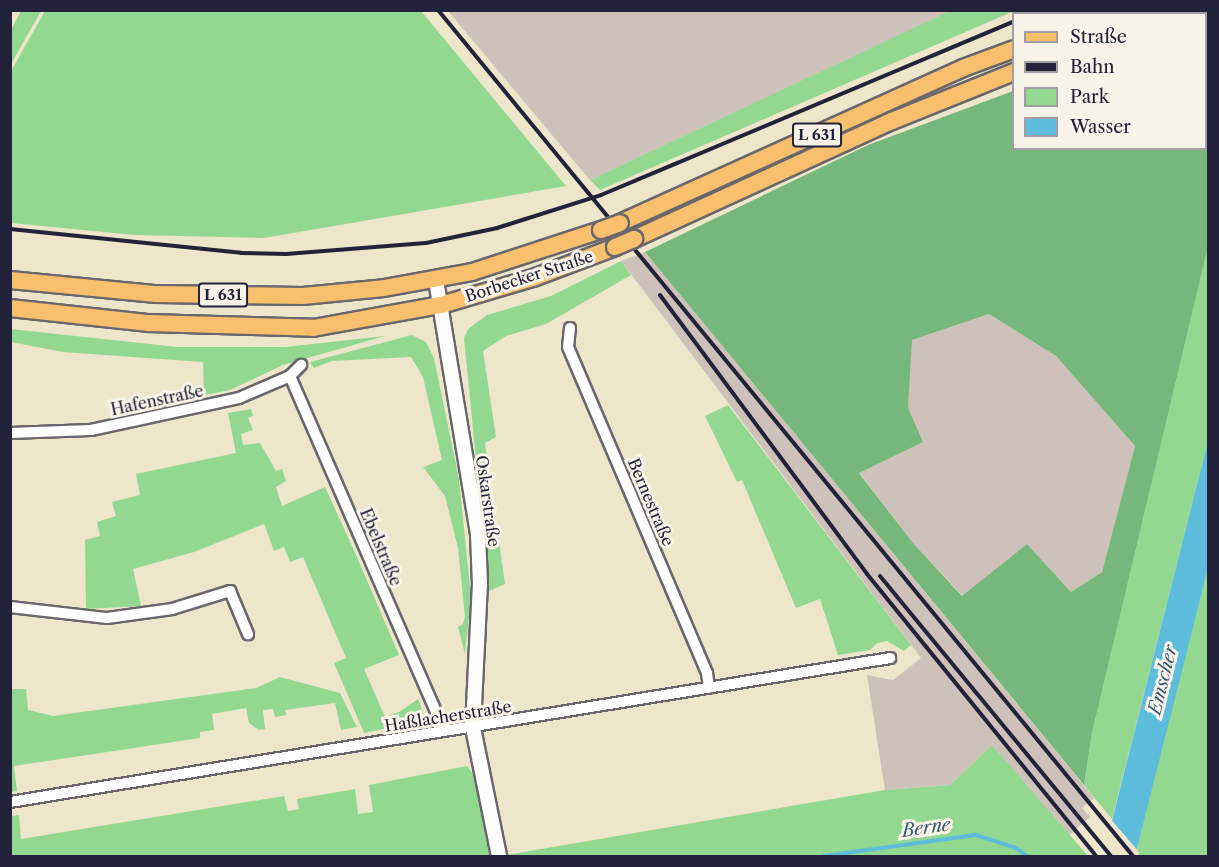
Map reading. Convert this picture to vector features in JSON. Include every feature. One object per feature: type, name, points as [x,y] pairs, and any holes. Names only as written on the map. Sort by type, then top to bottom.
[{"type":"main road","points":[[1191,12],[1209,11]]},
{"type":"main road","name":"Borbecker Straße","points":[[10,280],[156,294],[291,296],[436,280],[513,262],[620,223],[963,68],[1012,50]]},
{"type":"main road","name":"Borbecker Straße","points":[[10,308],[149,323],[313,328],[441,305],[534,278],[615,247],[892,121],[1012,73]]},
{"type":"street","name":"Oskarstraße","points":[[436,280],[477,534],[480,583],[473,728]]},
{"type":"street","name":"Bernestraße","points":[[570,328],[568,347],[707,673],[709,688]]},
{"type":"street","name":"Hafenstraße","points":[[10,433],[91,430],[239,398],[290,376],[301,365]]},
{"type":"street","name":"Ebelstraße","points":[[290,376],[444,730]]},
{"type":"street","points":[[10,606],[66,615],[118,617],[172,609],[230,591],[248,634]]},
{"type":"street","name":"Haßlacherstraße","points":[[10,802],[890,658]]},
{"type":"street","points":[[473,728],[499,856]]},
{"type":"shaded area","points":[[448,11],[951,11],[590,180]]},
{"type":"shaded area","points":[[645,252],[1094,798],[1082,808],[1090,817],[1069,835],[992,745],[950,785],[885,790],[867,675],[893,680],[921,658],[621,261]]},
{"type":"shaded area","points":[[989,314],[1056,356],[1135,446],[1102,572],[1071,592],[1027,544],[963,596],[913,543],[859,472],[922,442],[908,408],[911,340]]},
{"type":"green space","points":[[952,10],[1014,11],[600,190],[590,180]]},
{"type":"green space","points":[[21,11],[41,11],[11,64],[11,30]]},
{"type":"green space","points":[[45,11],[421,11],[566,186],[264,238],[135,235],[11,223],[11,71]]},
{"type":"green space","points":[[1012,91],[1012,150],[1207,150],[1208,247],[1092,733],[1084,785],[645,252],[868,145]],"holes":[[[989,314],[1056,356],[1135,446],[1102,572],[1071,592],[1027,544],[962,596],[913,543],[859,473],[923,442],[908,408],[912,340]]]},
{"type":"green space","points":[[1208,247],[1208,441],[1112,819],[1084,785],[1092,733]]},
{"type":"green space","points":[[621,261],[631,275],[546,324],[506,336],[483,351],[496,437],[485,443],[505,584],[489,591],[464,338],[468,329],[487,315],[551,296]]},
{"type":"green space","points":[[11,329],[177,347],[285,347],[385,336],[283,365],[230,390],[204,395],[203,362],[63,352],[11,342]]},
{"type":"green space","points":[[412,335],[426,342],[434,358],[459,479],[471,597],[465,654],[458,627],[463,624],[465,617],[458,548],[445,496],[423,467],[442,460],[423,377],[411,357],[332,361],[314,368],[310,362]]},
{"type":"green space","points":[[728,405],[911,645],[904,651],[887,641],[877,643],[870,650],[838,655],[820,599],[796,608],[742,480],[737,482],[705,416]]},
{"type":"green space","points":[[251,409],[253,416],[248,418],[253,430],[241,434],[243,445],[260,443],[276,471],[282,469],[286,481],[276,487],[282,506],[325,487],[357,557],[399,655],[364,669],[385,717],[399,712],[418,699],[426,720],[364,733],[334,663],[346,658],[303,557],[290,562],[284,547],[274,551],[264,524],[194,552],[133,569],[141,606],[86,609],[85,540],[100,536],[97,522],[116,516],[112,502],[140,495],[136,474],[236,453],[228,413]]},
{"type":"green space","points":[[1208,568],[1208,856],[1135,856],[1163,740]]},
{"type":"green space","points":[[280,677],[340,693],[357,727],[341,730],[335,703],[285,710],[286,715],[275,717],[273,709],[263,710],[265,729],[259,730],[249,723],[246,708],[212,714],[214,730],[200,732],[200,738],[14,766],[17,791],[11,792],[11,689],[26,689],[28,710],[53,716],[256,688]]},
{"type":"green space","points":[[992,745],[1088,856],[500,856],[885,790],[950,785]]},
{"type":"green space","points":[[467,766],[475,776],[490,856],[11,856],[11,816],[19,815],[21,839],[284,796],[288,811],[299,809],[297,799],[355,789],[358,814],[373,812],[369,785]]},
{"type":"water","name":"Emscher","points":[[1208,441],[1208,568],[1135,856],[1103,856]]},
{"type":"pier","points":[[1109,817],[1139,852],[1138,856],[1100,856]]},
{"type":"waterway","name":"Berne","points":[[824,856],[976,835],[1014,847],[1027,856]]},
{"type":"railway","points":[[438,10],[1133,856]]},
{"type":"railway","points":[[1036,12],[1040,10]]},
{"type":"railway","points":[[10,229],[241,253],[286,254],[426,243],[497,228],[601,195],[1012,22]]},
{"type":"railway","points":[[660,295],[867,574],[1096,856]]},
{"type":"railway","points":[[880,576],[1111,856]]}]
